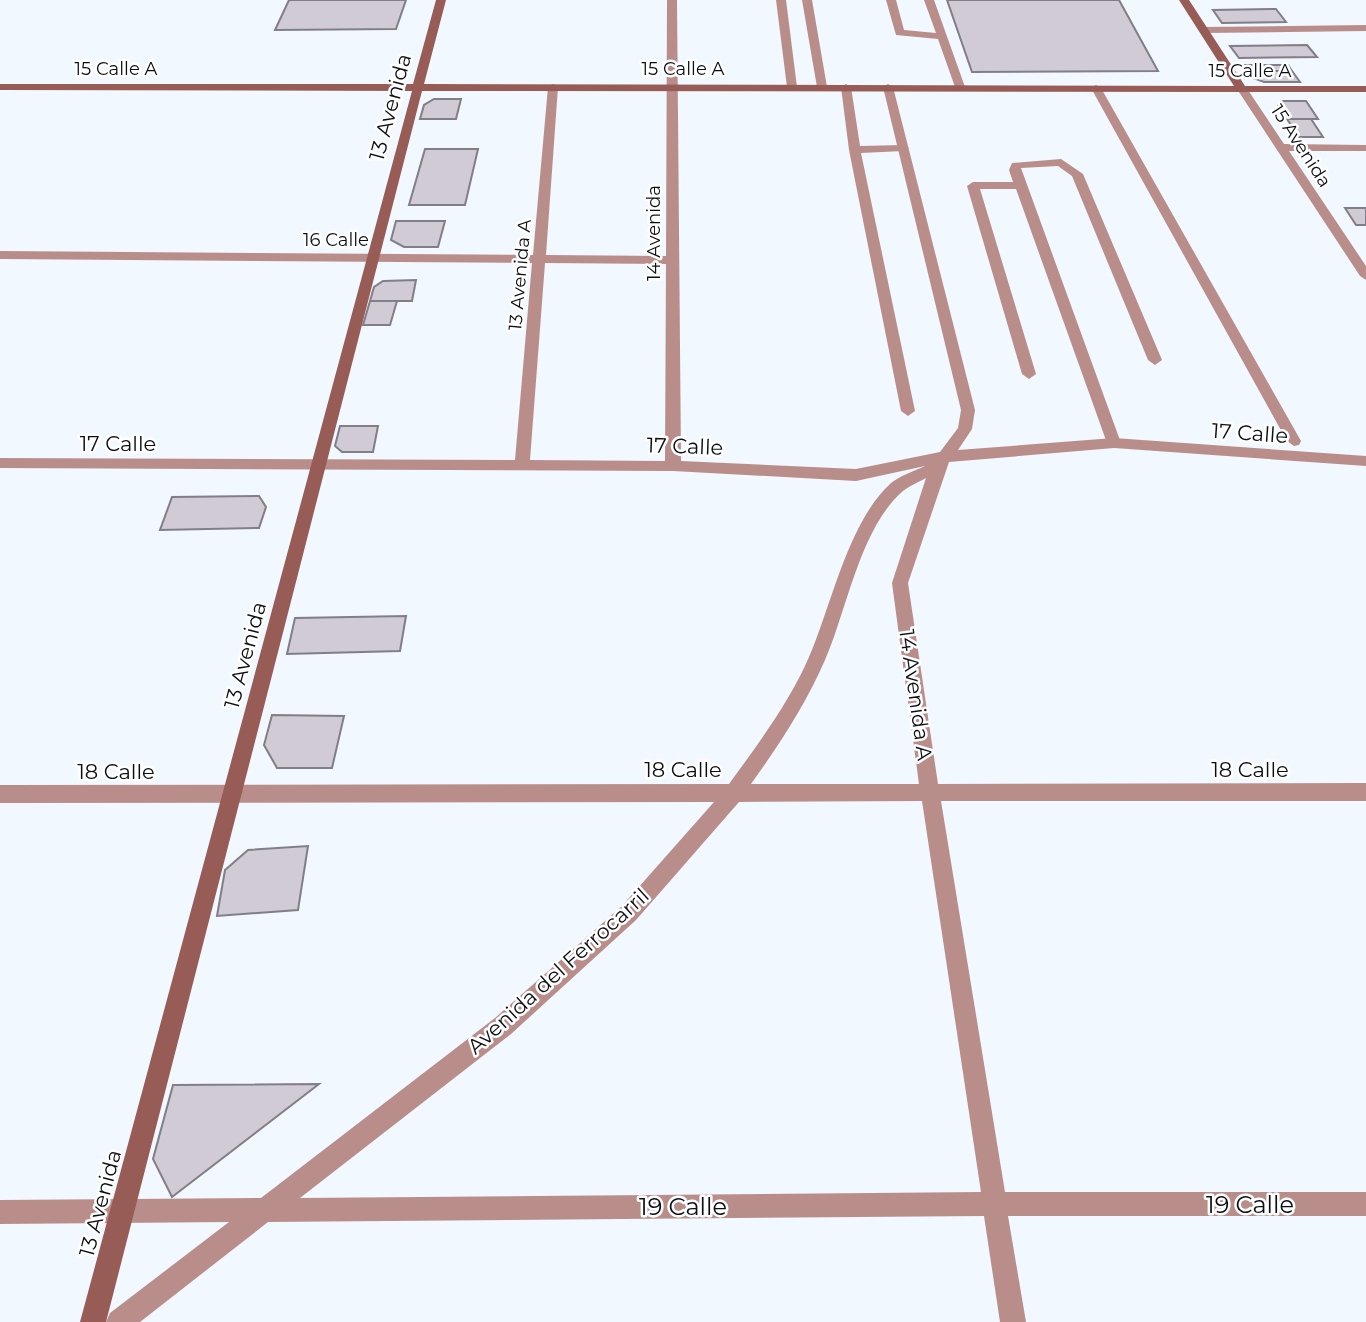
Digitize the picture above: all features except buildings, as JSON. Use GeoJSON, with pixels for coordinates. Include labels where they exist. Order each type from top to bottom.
{"type":"FeatureCollection","features":[{"type":"Feature","properties":{"kind":"street","name":"13 Avenida"},"geometry":{"type":"LineString","coordinates":[[93,1322],[441,0]]}},
{"type":"Feature","properties":{"kind":"street","name":"14 Avenida"},"geometry":{"type":"LineString","coordinates":[[672,0],[673,466]]}},
{"type":"Feature","properties":{"kind":"street"},"geometry":{"type":"LineString","coordinates":[[781,0],[792,87]]}},
{"type":"Feature","properties":{"kind":"street"},"geometry":{"type":"LineString","coordinates":[[807,0],[822,87]]}},
{"type":"Feature","properties":{"kind":"street"},"geometry":{"type":"LineString","coordinates":[[891,0],[900,33],[942,36]]}},
{"type":"Feature","properties":{"kind":"street"},"geometry":{"type":"LineString","coordinates":[[929,0],[960,87]]}},
{"type":"Feature","properties":{"kind":"street","name":"15 Avenida"},"geometry":{"type":"LineString","coordinates":[[1184,0],[1365,272]]}},
{"type":"Feature","properties":{"kind":"street"},"geometry":{"type":"LineString","coordinates":[[1204,30],[1366,28]]}},
{"type":"Feature","properties":{"kind":"street","name":"15 Calle A"},"geometry":{"type":"LineString","coordinates":[[0,87],[846,86],[1366,89]]}},
{"type":"Feature","properties":{"kind":"street"},"geometry":{"type":"LineString","coordinates":[[846,86],[855,150],[908,411]]}},
{"type":"Feature","properties":{"kind":"street","name":"13 Avenida A"},"geometry":{"type":"LineString","coordinates":[[522,465],[553,87]]}},
{"type":"Feature","properties":{"kind":"street","name":"14 Avenida A"},"geometry":{"type":"LineString","coordinates":[[888,87],[968,410],[965,429],[940,461],[900,583],[1013,1322]]}},
{"type":"Feature","properties":{"kind":"street"},"geometry":{"type":"LineString","coordinates":[[1096,88],[1294,441]]}},
{"type":"Feature","properties":{"kind":"street"},"geometry":{"type":"LineString","coordinates":[[1109,88],[1116,106],[1115,119]]}},
{"type":"Feature","properties":{"kind":"street"},"geometry":{"type":"LineString","coordinates":[[855,150],[903,148]]}},
{"type":"Feature","properties":{"kind":"street"},"geometry":{"type":"LineString","coordinates":[[1280,148],[1366,148]]}},
{"type":"Feature","properties":{"kind":"street"},"geometry":{"type":"LineString","coordinates":[[1114,443],[1021,185],[1017,165],[1024,162],[1061,162],[1071,166],[1077,174],[1155,360]]}},
{"type":"Feature","properties":{"kind":"street"},"geometry":{"type":"LineString","coordinates":[[1021,185],[972,186],[1029,374]]}},
{"type":"Feature","properties":{"kind":"street","name":"16 Calle"},"geometry":{"type":"LineString","coordinates":[[0,255],[671,260]]}},
{"type":"Feature","properties":{"kind":"street","name":"17 Calle"},"geometry":{"type":"LineString","coordinates":[[0,463],[673,466],[856,475],[1006,450],[1114,443],[1366,461]]}},
{"type":"Feature","properties":{"kind":"street","name":"Avenida del Ferrocarril"},"geometry":{"type":"LineString","coordinates":[[119,1322],[503,1026],[629,914],[735,792],[780,728],[817,659],[844,582],[874,514],[898,486],[940,461]]}},
{"type":"Feature","properties":{"kind":"street","name":"18 Calle"},"geometry":{"type":"LineString","coordinates":[[0,794],[1366,792]]}},
{"type":"Feature","properties":{"kind":"street","name":"19 Calle"},"geometry":{"type":"LineString","coordinates":[[0,1212],[994,1203],[1366,1204]]}}]}
